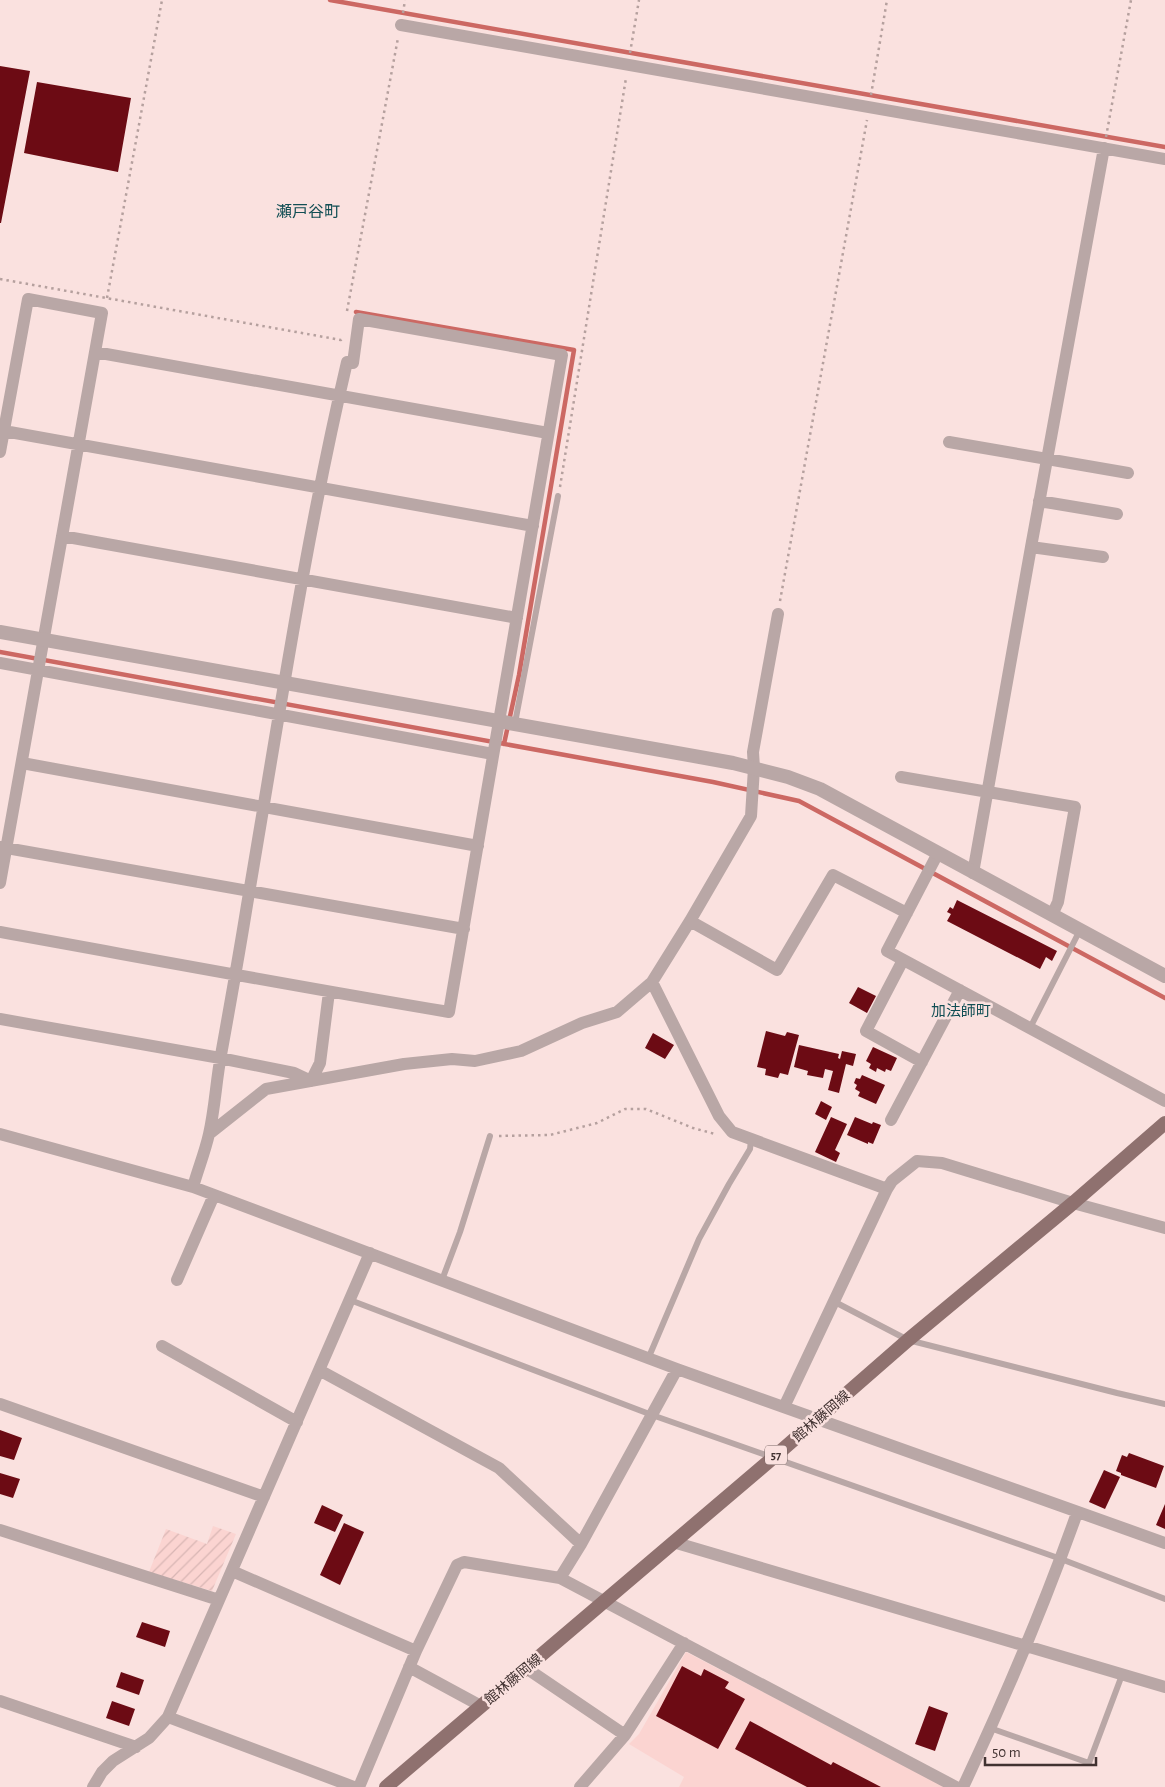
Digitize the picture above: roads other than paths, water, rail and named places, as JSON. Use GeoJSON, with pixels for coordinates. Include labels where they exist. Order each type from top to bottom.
{"type":"FeatureCollection","features":[{"type":"Feature","properties":{"kind":"main road","name":"館林藤岡線"},"geometry":{"type":"LineString","coordinates":[[386,1787],[774,1457],[908,1340],[1073,1203],[1165,1123]]}},
{"type":"Feature","properties":{"kind":"street"},"geometry":{"type":"LineString","coordinates":[[401,25],[1165,159]]}},
{"type":"Feature","properties":{"kind":"street"},"geometry":{"type":"LineString","coordinates":[[974,873],[1030,547],[1104,148]]}},
{"type":"Feature","properties":{"kind":"street"},"geometry":{"type":"LineString","coordinates":[[0,452],[28,299],[102,313],[37,670],[22,763],[3,847],[0,882]]}},
{"type":"Feature","properties":{"kind":"street"},"geometry":{"type":"LineString","coordinates":[[0,932],[236,974],[329,992],[449,1012],[562,355],[359,319],[353,363],[347,362],[339,396],[303,580],[236,974],[220,1058],[209,1134],[193,1187]]}},
{"type":"Feature","properties":{"kind":"street"},"geometry":{"type":"LineString","coordinates":[[95,352],[548,433]]}},
{"type":"Feature","properties":{"kind":"street"},"geometry":{"type":"LineString","coordinates":[[4,431],[533,526]]}},
{"type":"Feature","properties":{"kind":"street"},"geometry":{"type":"LineString","coordinates":[[949,442],[1128,473]]}},
{"type":"Feature","properties":{"kind":"street"},"geometry":{"type":"LineString","coordinates":[[1039,501],[1117,514]]}},
{"type":"Feature","properties":{"kind":"street"},"geometry":{"type":"LineString","coordinates":[[62,536],[517,618]]}},
{"type":"Feature","properties":{"kind":"street"},"geometry":{"type":"LineString","coordinates":[[1030,547],[1103,557]]}},
{"type":"Feature","properties":{"kind":"street"},"geometry":{"type":"LineString","coordinates":[[209,1134],[266,1089],[404,1064],[452,1059],[475,1061],[521,1051],[582,1023],[617,1012],[652,982],[751,816],[753,752],[778,614]]}},
{"type":"Feature","properties":{"kind":"street"},"geometry":{"type":"LineString","coordinates":[[0,632],[515,724],[754,768],[788,777],[820,790],[1165,976]]}},
{"type":"Feature","properties":{"kind":"street"},"geometry":{"type":"LineString","coordinates":[[0,663],[494,754]]}},
{"type":"Feature","properties":{"kind":"street"},"geometry":{"type":"LineString","coordinates":[[22,763],[478,846]]}},
{"type":"Feature","properties":{"kind":"street"},"geometry":{"type":"LineString","coordinates":[[901,777],[1075,807],[1058,902],[1052,915]]}},
{"type":"Feature","properties":{"kind":"street"},"geometry":{"type":"LineString","coordinates":[[3,847],[464,929]]}},
{"type":"Feature","properties":{"kind":"street"},"geometry":{"type":"LineString","coordinates":[[938,853],[887,951],[1165,1101]]}},
{"type":"Feature","properties":{"kind":"street"},"geometry":{"type":"LineString","coordinates":[[690,921],[777,970],[834,875],[907,912]]}},
{"type":"Feature","properties":{"kind":"street"},"geometry":{"type":"LineString","coordinates":[[903,960],[866,1031],[922,1062]]}},
{"type":"Feature","properties":{"kind":"street"},"geometry":{"type":"LineString","coordinates":[[652,982],[718,1116],[732,1132],[887,1189]]}},
{"type":"Feature","properties":{"kind":"street"},"geometry":{"type":"LineString","coordinates":[[891,1120],[960,990]]}},
{"type":"Feature","properties":{"kind":"street"},"geometry":{"type":"LineString","coordinates":[[311,1081],[320,1063],[329,992]]}},
{"type":"Feature","properties":{"kind":"street"},"geometry":{"type":"LineString","coordinates":[[0,1019],[294,1072],[311,1081]]}},
{"type":"Feature","properties":{"kind":"street"},"geometry":{"type":"LineString","coordinates":[[0,1134],[193,1187],[677,1370],[1165,1543]]}},
{"type":"Feature","properties":{"kind":"street"},"geometry":{"type":"LineString","coordinates":[[784,1407],[887,1189],[892,1181],[917,1161],[934,1161],[1073,1203],[1165,1228]]}},
{"type":"Feature","properties":{"kind":"street"},"geometry":{"type":"LineString","coordinates":[[177,1280],[214,1195]]}},
{"type":"Feature","properties":{"kind":"street"},"geometry":{"type":"LineString","coordinates":[[92,1787],[102,1772],[113,1761],[149,1738],[168,1716],[370,1253]]}},
{"type":"Feature","properties":{"kind":"street"},"geometry":{"type":"LineString","coordinates":[[162,1346],[297,1422]]}},
{"type":"Feature","properties":{"kind":"street"},"geometry":{"type":"LineString","coordinates":[[319,1370],[499,1468],[581,1544]]}},
{"type":"Feature","properties":{"kind":"street"},"geometry":{"type":"LineString","coordinates":[[560,1578],[581,1544],[677,1370]]}},
{"type":"Feature","properties":{"kind":"street"},"geometry":{"type":"LineString","coordinates":[[0,1404],[264,1497]]}},
{"type":"Feature","properties":{"kind":"street"},"geometry":{"type":"LineString","coordinates":[[963,1787],[990,1728],[1060,1560],[1077,1513]]}},
{"type":"Feature","properties":{"kind":"street"},"geometry":{"type":"LineString","coordinates":[[0,1530],[219,1600]]}},
{"type":"Feature","properties":{"kind":"street"},"geometry":{"type":"LineString","coordinates":[[673,1542],[1165,1687]]}},
{"type":"Feature","properties":{"kind":"street"},"geometry":{"type":"LineString","coordinates":[[359,1787],[416,1650],[457,1565],[464,1562],[560,1578],[956,1787]]}},
{"type":"Feature","properties":{"kind":"street"},"geometry":{"type":"LineString","coordinates":[[232,1571],[416,1650]]}},
{"type":"Feature","properties":{"kind":"street"},"geometry":{"type":"LineString","coordinates":[[580,1787],[625,1735],[684,1643]]}},
{"type":"Feature","properties":{"kind":"street"},"geometry":{"type":"LineString","coordinates":[[409,1667],[481,1706]]}},
{"type":"Feature","properties":{"kind":"street"},"geometry":{"type":"LineString","coordinates":[[526,1668],[625,1735]]}},
{"type":"Feature","properties":{"kind":"street"},"geometry":{"type":"LineString","coordinates":[[0,1701],[136,1746]]}},
{"type":"Feature","properties":{"kind":"street"},"geometry":{"type":"LineString","coordinates":[[168,1716],[354,1787]]}},
{"type":"Feature","properties":{"kind":"lane"},"geometry":{"type":"LineString","coordinates":[[515,724],[558,496]]}},
{"type":"Feature","properties":{"kind":"lane"},"geometry":{"type":"LineString","coordinates":[[1030,1028],[1080,930]]}},
{"type":"Feature","properties":{"kind":"lane"},"geometry":{"type":"LineString","coordinates":[[442,1280],[460,1232],[490,1136]]}},
{"type":"Feature","properties":{"kind":"lane"},"geometry":{"type":"LineString","coordinates":[[648,1358],[699,1239],[750,1149],[751,1140]]}},
{"type":"Feature","properties":{"kind":"lane"},"geometry":{"type":"LineString","coordinates":[[350,1300],[652,1415],[774,1457],[1165,1599]]}},
{"type":"Feature","properties":{"kind":"lane"},"geometry":{"type":"LineString","coordinates":[[833,1301],[908,1340],[1165,1404]]}},
{"type":"Feature","properties":{"kind":"lane"},"geometry":{"type":"LineString","coordinates":[[990,1728],[1089,1763],[1122,1675]]}},
{"type":"Feature","properties":{"kind":"waterway"},"geometry":{"type":"LineString","coordinates":[[330,0],[1165,147]]}},
{"type":"Feature","properties":{"kind":"waterway"},"geometry":{"type":"LineString","coordinates":[[356,312],[574,350],[519,675],[504,744]]}},
{"type":"Feature","properties":{"kind":"waterway"},"geometry":{"type":"LineString","coordinates":[[0,652],[713,782],[799,801],[1165,998]]}},
{"type":"Feature","properties":{"kind":"district","name":"瀬戸谷町"},"geometry":{"type":"Point","coordinates":[308,211]}},
{"type":"Feature","properties":{"kind":"district","name":"加法師町"},"geometry":{"type":"Point","coordinates":[961,1011]}}]}
